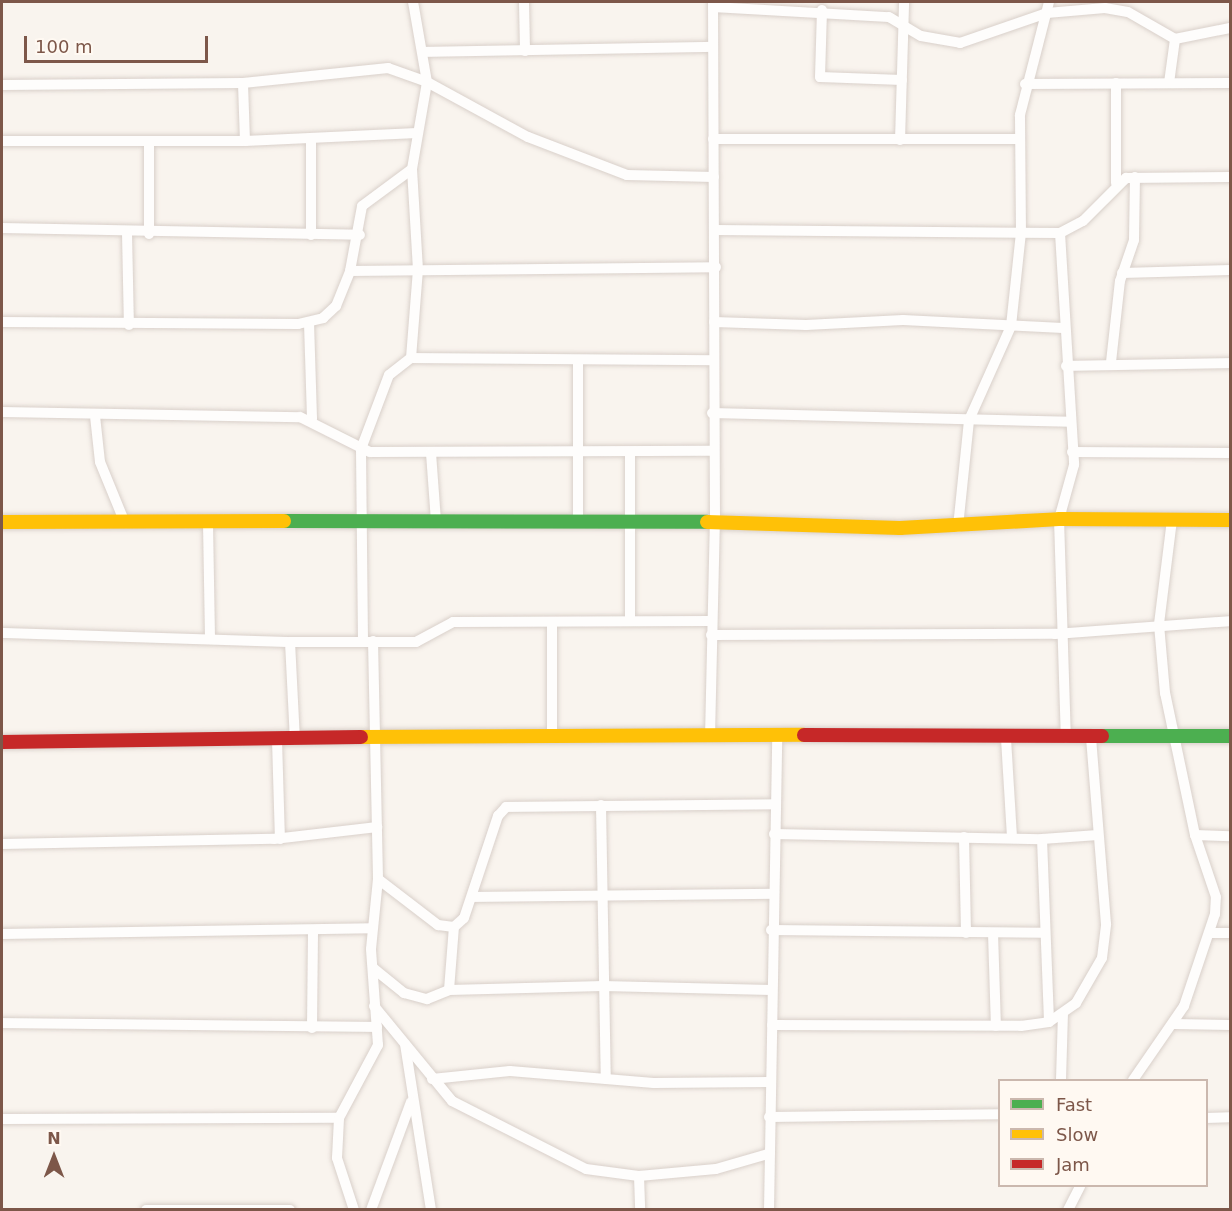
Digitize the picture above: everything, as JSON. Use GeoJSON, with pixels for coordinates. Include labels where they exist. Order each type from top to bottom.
{"type":"FeatureCollection","features":[{"type":"Feature","properties":{"kind":"street"},"geometry":{"type":"LineString","coordinates":[[411,358],[418,270],[412,169],[426,82],[424,52],[413,2]]}},
{"type":"Feature","properties":{"kind":"street"},"geometry":{"type":"LineString","coordinates":[[524,2],[525,51]]}},
{"type":"Feature","properties":{"kind":"street"},"geometry":{"type":"LineString","coordinates":[[900,140],[904,2]]}},
{"type":"Feature","properties":{"kind":"street"},"geometry":{"type":"LineString","coordinates":[[710,736],[715,520],[712,451],[712,360],[716,267],[713,4],[822,10],[890,17],[921,36],[960,43],[1048,7],[1118,10],[1175,39],[1230,28]]}},
{"type":"Feature","properties":{"kind":"street"},"geometry":{"type":"LineString","coordinates":[[958,527],[971,416],[1011,326],[1021,233],[1019,139],[1025,84],[1048,7]]}},
{"type":"Feature","properties":{"kind":"street"},"geometry":{"type":"LineString","coordinates":[[822,10],[820,77],[902,80]]}},
{"type":"Feature","properties":{"kind":"street"},"geometry":{"type":"LineString","coordinates":[[1169,83],[1175,39]]}},
{"type":"Feature","properties":{"kind":"street"},"geometry":{"type":"LineString","coordinates":[[424,52],[713,47]]}},
{"type":"Feature","properties":{"kind":"street"},"geometry":{"type":"LineString","coordinates":[[2,85],[243,83],[318,79],[379,68],[426,82],[528,137],[627,175],[714,177]]}},
{"type":"Feature","properties":{"kind":"street"},"geometry":{"type":"LineString","coordinates":[[243,83],[245,141]]}},
{"type":"Feature","properties":{"kind":"street"},"geometry":{"type":"LineString","coordinates":[[1116,83],[1116,183]]}},
{"type":"Feature","properties":{"kind":"street"},"geometry":{"type":"LineString","coordinates":[[1025,84],[1230,83]]}},
{"type":"Feature","properties":{"kind":"street"},"geometry":{"type":"LineString","coordinates":[[2,141],[245,141],[417,134]]}},
{"type":"Feature","properties":{"kind":"street"},"geometry":{"type":"LineString","coordinates":[[311,138],[311,235]]}},
{"type":"Feature","properties":{"kind":"street"},"geometry":{"type":"LineString","coordinates":[[713,139],[1019,139]]}},
{"type":"Feature","properties":{"kind":"street"},"geometry":{"type":"LineString","coordinates":[[149,142],[150,234]]}},
{"type":"Feature","properties":{"kind":"street"},"geometry":{"type":"LineString","coordinates":[[2,322],[129,325],[309,323],[336,306],[351,271],[360,235],[364,204],[412,169]]}},
{"type":"Feature","properties":{"kind":"street"},"geometry":{"type":"LineString","coordinates":[[715,230],[1060,232],[1083,221],[1116,183],[1135,177],[1230,177]]}},
{"type":"Feature","properties":{"kind":"street"},"geometry":{"type":"LineString","coordinates":[[1111,362],[1122,273],[1134,240],[1135,177]]}},
{"type":"Feature","properties":{"kind":"street"},"geometry":{"type":"LineString","coordinates":[[2,228],[150,234],[360,235]]}},
{"type":"Feature","properties":{"kind":"street"},"geometry":{"type":"LineString","coordinates":[[127,232],[129,325]]}},
{"type":"Feature","properties":{"kind":"street"},"geometry":{"type":"LineString","coordinates":[[1060,232],[1063,328],[1072,452],[1059,519],[1065,738]]}},
{"type":"Feature","properties":{"kind":"street"},"geometry":{"type":"LineString","coordinates":[[351,271],[716,267]]}},
{"type":"Feature","properties":{"kind":"street"},"geometry":{"type":"LineString","coordinates":[[1122,273],[1230,270]]}},
{"type":"Feature","properties":{"kind":"street"},"geometry":{"type":"LineString","coordinates":[[714,322],[815,325],[903,320],[1063,328]]}},
{"type":"Feature","properties":{"kind":"street"},"geometry":{"type":"LineString","coordinates":[[309,323],[312,420]]}},
{"type":"Feature","properties":{"kind":"street"},"geometry":{"type":"LineString","coordinates":[[354,1209],[337,1158],[339,1118],[376,1056],[377,1027],[374,1006],[372,928],[378,879],[376,737],[368,641],[361,449],[389,375],[411,358],[712,360]]}},
{"type":"Feature","properties":{"kind":"street"},"geometry":{"type":"LineString","coordinates":[[578,360],[578,519]]}},
{"type":"Feature","properties":{"kind":"street"},"geometry":{"type":"LineString","coordinates":[[1066,366],[1111,362],[1230,363]]}},
{"type":"Feature","properties":{"kind":"street"},"geometry":{"type":"LineString","coordinates":[[2,412],[312,420],[361,449],[431,453],[712,451]]}},
{"type":"Feature","properties":{"kind":"street"},"geometry":{"type":"LineString","coordinates":[[712,413],[971,416],[1070,422]]}},
{"type":"Feature","properties":{"kind":"street"},"geometry":{"type":"LineString","coordinates":[[95,416],[100,462],[125,523]]}},
{"type":"Feature","properties":{"kind":"street"},"geometry":{"type":"LineString","coordinates":[[630,452],[628,519],[630,620]]}},
{"type":"Feature","properties":{"kind":"street"},"geometry":{"type":"LineString","coordinates":[[1072,452],[1230,453]]}},
{"type":"Feature","properties":{"kind":"street"},"geometry":{"type":"LineString","coordinates":[[431,453],[436,521]]}},
{"type":"Feature","properties":{"kind":"street"},"geometry":{"type":"LineString","coordinates":[[2,522],[208,523],[628,519],[958,527],[1059,519],[1230,520]]}},
{"type":"Feature","properties":{"kind":"street"},"geometry":{"type":"LineString","coordinates":[[1134,1079],[1174,1024],[1211,933],[1216,897],[1195,835],[1174,736],[1159,624],[1172,519]]}},
{"type":"Feature","properties":{"kind":"street"},"geometry":{"type":"LineString","coordinates":[[208,523],[210,639]]}},
{"type":"Feature","properties":{"kind":"street"},"geometry":{"type":"LineString","coordinates":[[2,633],[290,642],[416,642],[453,622],[711,621]]}},
{"type":"Feature","properties":{"kind":"street"},"geometry":{"type":"LineString","coordinates":[[711,635],[1063,633],[1159,624],[1230,621]]}},
{"type":"Feature","properties":{"kind":"street"},"geometry":{"type":"LineString","coordinates":[[552,622],[552,735]]}},
{"type":"Feature","properties":{"kind":"street"},"geometry":{"type":"LineString","coordinates":[[290,642],[295,740]]}},
{"type":"Feature","properties":{"kind":"street"},"geometry":{"type":"LineString","coordinates":[[2,742],[552,735],[1005,739],[1230,736]]}},
{"type":"Feature","properties":{"kind":"street"},"geometry":{"type":"LineString","coordinates":[[769,1209],[768,1154],[772,1025],[771,894],[777,737]]}},
{"type":"Feature","properties":{"kind":"street"},"geometry":{"type":"LineString","coordinates":[[772,1025],[996,1026],[1049,1022],[1076,1003],[1102,958],[1106,924],[1091,738]]}},
{"type":"Feature","properties":{"kind":"street"},"geometry":{"type":"LineString","coordinates":[[1005,739],[1012,837]]}},
{"type":"Feature","properties":{"kind":"street"},"geometry":{"type":"LineString","coordinates":[[277,740],[280,839]]}},
{"type":"Feature","properties":{"kind":"street"},"geometry":{"type":"LineString","coordinates":[[449,990],[454,927],[473,897],[502,809],[601,805],[775,804]]}},
{"type":"Feature","properties":{"kind":"street"},"geometry":{"type":"LineString","coordinates":[[601,805],[600,896],[606,1079]]}},
{"type":"Feature","properties":{"kind":"street"},"geometry":{"type":"LineString","coordinates":[[2,844],[280,839],[377,827]]}},
{"type":"Feature","properties":{"kind":"street"},"geometry":{"type":"LineString","coordinates":[[774,834],[1042,839],[1098,835]]}},
{"type":"Feature","properties":{"kind":"street"},"geometry":{"type":"LineString","coordinates":[[1195,835],[1230,836]]}},
{"type":"Feature","properties":{"kind":"street"},"geometry":{"type":"LineString","coordinates":[[964,837],[966,933]]}},
{"type":"Feature","properties":{"kind":"street"},"geometry":{"type":"LineString","coordinates":[[1042,839],[1043,933],[1049,1022]]}},
{"type":"Feature","properties":{"kind":"street"},"geometry":{"type":"LineString","coordinates":[[378,879],[438,925],[454,927]]}},
{"type":"Feature","properties":{"kind":"street"},"geometry":{"type":"LineString","coordinates":[[473,897],[771,894]]}},
{"type":"Feature","properties":{"kind":"street"},"geometry":{"type":"LineString","coordinates":[[2,934],[372,928]]}},
{"type":"Feature","properties":{"kind":"street"},"geometry":{"type":"LineString","coordinates":[[312,1028],[313,930]]}},
{"type":"Feature","properties":{"kind":"street"},"geometry":{"type":"LineString","coordinates":[[771,930],[1043,933]]}},
{"type":"Feature","properties":{"kind":"street"},"geometry":{"type":"LineString","coordinates":[[993,933],[996,1026]]}},
{"type":"Feature","properties":{"kind":"street"},"geometry":{"type":"LineString","coordinates":[[1211,933],[1230,933]]}},
{"type":"Feature","properties":{"kind":"street"},"geometry":{"type":"LineString","coordinates":[[373,968],[415,998],[449,990],[603,986],[771,990]]}},
{"type":"Feature","properties":{"kind":"street"},"geometry":{"type":"LineString","coordinates":[[374,1006],[452,1101],[558,1158],[586,1169],[639,1176],[716,1169],[768,1154]]}},
{"type":"Feature","properties":{"kind":"street"},"geometry":{"type":"LineString","coordinates":[[1061,1079],[1063,1014]]}},
{"type":"Feature","properties":{"kind":"street"},"geometry":{"type":"LineString","coordinates":[[2,1023],[377,1027]]}},
{"type":"Feature","properties":{"kind":"street"},"geometry":{"type":"LineString","coordinates":[[1174,1024],[1230,1025]]}},
{"type":"Feature","properties":{"kind":"street"},"geometry":{"type":"LineString","coordinates":[[405,1044],[431,1209]]}},
{"type":"Feature","properties":{"kind":"street"},"geometry":{"type":"LineString","coordinates":[[432,1079],[510,1071],[606,1079],[770,1082]]}},
{"type":"Feature","properties":{"kind":"street"},"geometry":{"type":"LineString","coordinates":[[371,1209],[412,1099]]}},
{"type":"Feature","properties":{"kind":"street"},"geometry":{"type":"LineString","coordinates":[[769,1117],[998,1114]]}},
{"type":"Feature","properties":{"kind":"street"},"geometry":{"type":"LineString","coordinates":[[1208,1118],[1230,1117]]}},
{"type":"Feature","properties":{"kind":"street"},"geometry":{"type":"LineString","coordinates":[[2,1119],[339,1118]]}},
{"type":"Feature","properties":{"kind":"street"},"geometry":{"type":"LineString","coordinates":[[639,1176],[640,1209]]}},
{"type":"Feature","properties":{"kind":"street"},"geometry":{"type":"LineString","coordinates":[[1068,1209],[1079,1187]]}},
{"type":"Feature","properties":{"kind":"street"},"geometry":{"type":"LineString","coordinates":[[146,1209],[290,1209]]}},
{"type":"Feature","properties":{"kind":"traffic: fast"},"geometry":{"type":"LineString","coordinates":[[284,521],[707,522]]}},
{"type":"Feature","properties":{"kind":"traffic: fast"},"geometry":{"type":"LineString","coordinates":[[1102,736],[1230,736]]}},
{"type":"Feature","properties":{"kind":"traffic: slow"},"geometry":{"type":"LineString","coordinates":[[707,522],[900,528],[1059,519],[1230,520]]}},
{"type":"Feature","properties":{"kind":"traffic: slow"},"geometry":{"type":"LineString","coordinates":[[2,522],[284,521]]}},
{"type":"Feature","properties":{"kind":"traffic: slow"},"geometry":{"type":"LineString","coordinates":[[361,737],[804,735]]}},
{"type":"Feature","properties":{"kind":"traffic: jam"},"geometry":{"type":"LineString","coordinates":[[804,735],[1102,736]]}},
{"type":"Feature","properties":{"kind":"traffic: jam"},"geometry":{"type":"LineString","coordinates":[[2,742],[361,737]]}}]}
